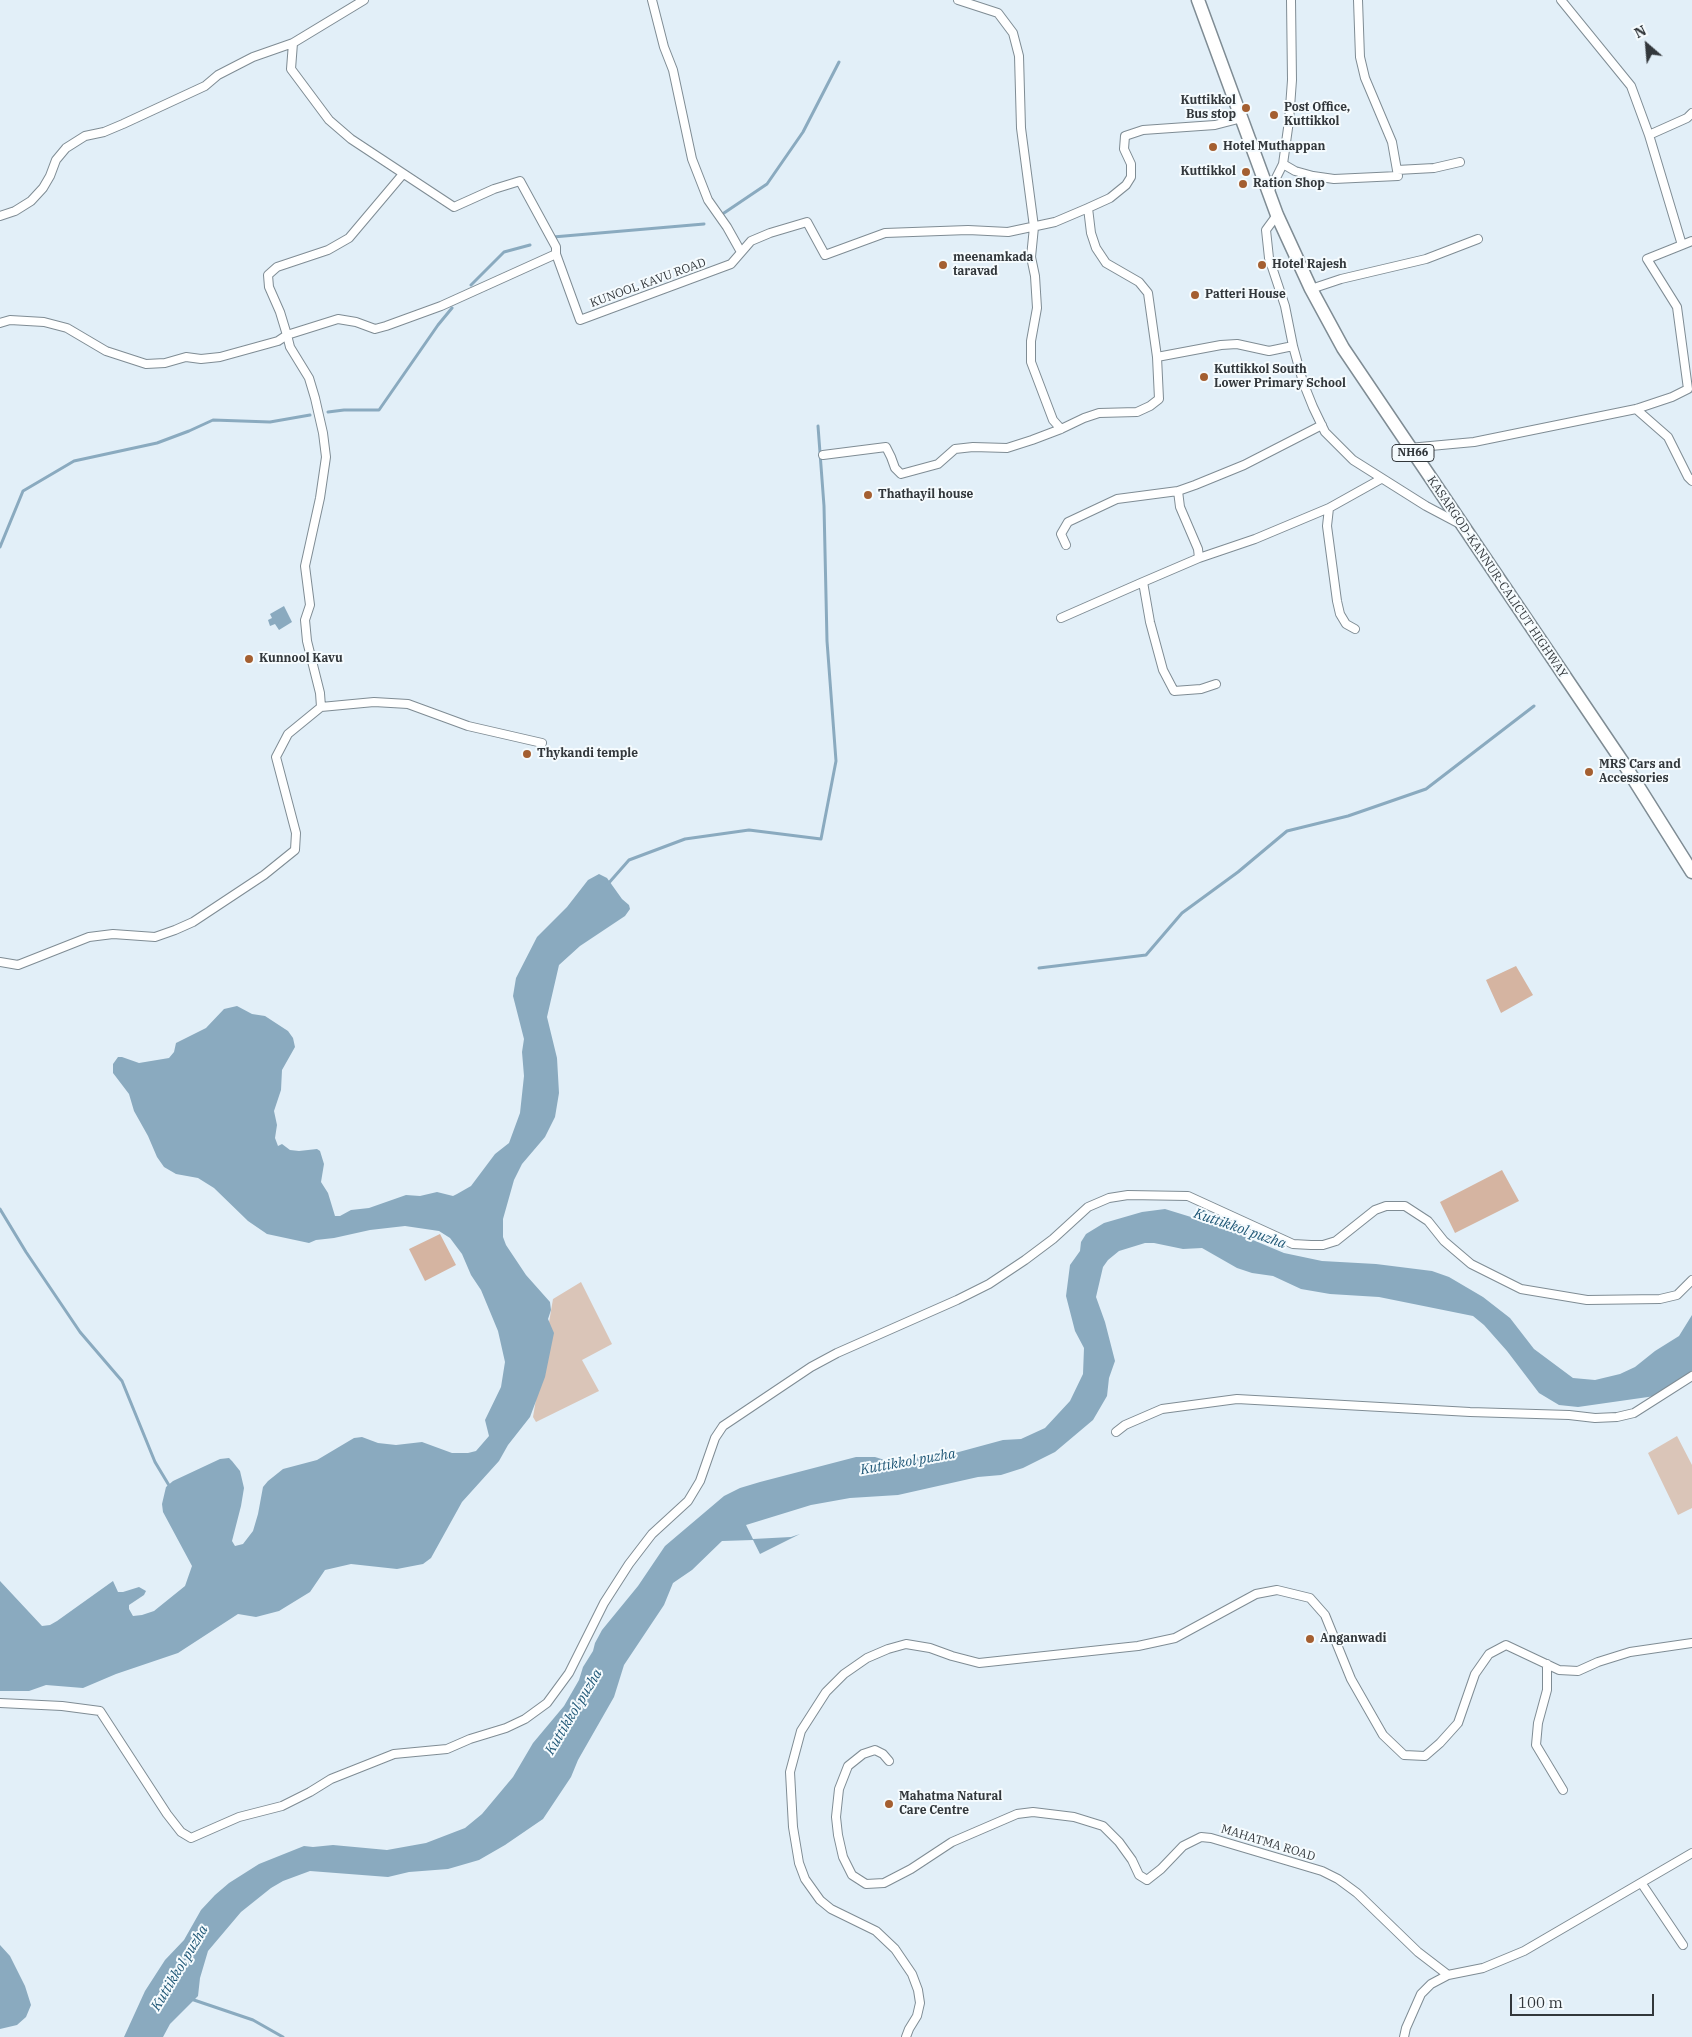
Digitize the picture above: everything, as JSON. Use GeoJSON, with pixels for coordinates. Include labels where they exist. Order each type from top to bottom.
{"type":"FeatureCollection","features":[{"type":"Feature","properties":{"kind":"highway","name":"KASARGOD-KANNUR-CALICUT HIGHWAY"},"geometry":{"type":"LineString","coordinates":[[1198,0],[1277,215],[1311,289],[1343,348],[1626,767],[1692,872]]}},
{"type":"Feature","properties":{"kind":"street"},"geometry":{"type":"LineString","coordinates":[[0,216],[15,211],[31,201],[43,188],[56,160],[66,148],[85,136],[104,132],[123,124],[205,86],[218,75],[254,57],[294,43],[364,0]]}},
{"type":"Feature","properties":{"kind":"street"},"geometry":{"type":"LineString","coordinates":[[652,0],[672,70],[692,159],[708,200],[727,227],[741,252]]}},
{"type":"Feature","properties":{"kind":"street"},"geometry":{"type":"LineString","coordinates":[[958,0],[998,13],[1013,33],[1019,56],[1021,128],[1034,227],[1031,257],[1035,276],[1037,308],[1031,362],[1053,420],[1061,429]]}},
{"type":"Feature","properties":{"kind":"street"},"geometry":{"type":"LineString","coordinates":[[1269,192],[1283,164],[1292,80],[1291,0]]}},
{"type":"Feature","properties":{"kind":"street"},"geometry":{"type":"LineString","coordinates":[[1283,164],[1313,176],[1334,178],[1386,178],[1398,176],[1392,142],[1364,78],[1360,57],[1358,0]]}},
{"type":"Feature","properties":{"kind":"street"},"geometry":{"type":"LineString","coordinates":[[1573,0],[1563,2],[1631,86],[1649,135],[1682,244]]}},
{"type":"Feature","properties":{"kind":"street","name":"KUNOOL KAVU ROAD"},"geometry":{"type":"LineString","coordinates":[[294,43],[291,70],[329,120],[351,139],[454,207],[494,189],[520,182],[556,247],[556,254],[580,320],[731,264],[751,241],[807,222],[825,255],[885,233],[968,230],[1008,232],[1055,222],[1110,198],[1126,185],[1131,177],[1131,164],[1124,149],[1124,136],[1144,130],[1215,124],[1242,118]]}},
{"type":"Feature","properties":{"kind":"street"},"geometry":{"type":"LineString","coordinates":[[1649,135],[1687,118],[1692,113]]}},
{"type":"Feature","properties":{"kind":"street"},"geometry":{"type":"LineString","coordinates":[[1397,170],[1434,168],[1460,162]]}},
{"type":"Feature","properties":{"kind":"street"},"geometry":{"type":"LineString","coordinates":[[321,706],[320,694],[307,641],[305,620],[310,605],[305,566],[320,498],[326,457],[316,398],[309,378],[290,347],[280,312],[269,287],[268,275],[277,267],[328,250],[349,238],[403,174]]}},
{"type":"Feature","properties":{"kind":"street"},"geometry":{"type":"LineString","coordinates":[[823,455],[886,447],[895,468],[900,474],[938,464],[955,449],[972,447],[1007,448],[1099,413],[1137,412],[1159,399],[1157,357],[1148,293],[1139,282],[1106,263],[1096,248],[1091,233],[1088,208]]}},
{"type":"Feature","properties":{"kind":"street"},"geometry":{"type":"LineString","coordinates":[[1277,215],[1266,230],[1269,258],[1284,306],[1303,382],[1325,432],[1353,460],[1426,506],[1462,525]]}},
{"type":"Feature","properties":{"kind":"street"},"geometry":{"type":"LineString","coordinates":[[1311,289],[1341,279],[1426,259],[1478,239]]}},
{"type":"Feature","properties":{"kind":"street"},"geometry":{"type":"LineString","coordinates":[[1409,448],[1474,442],[1636,409],[1672,397],[1688,389],[1677,307],[1647,258],[1692,241]]}},
{"type":"Feature","properties":{"kind":"street"},"geometry":{"type":"LineString","coordinates":[[0,323],[10,320],[44,322],[67,328],[106,351],[146,364],[164,363],[186,357],[201,359],[220,357],[278,341],[287,335],[338,319],[356,322],[375,329],[386,326],[441,306],[556,254]]}},
{"type":"Feature","properties":{"kind":"street"},"geometry":{"type":"LineString","coordinates":[[1157,357],[1221,345],[1237,344],[1269,351],[1293,346]]}},
{"type":"Feature","properties":{"kind":"street"},"geometry":{"type":"LineString","coordinates":[[1636,409],[1668,438],[1688,477],[1692,481]]}},
{"type":"Feature","properties":{"kind":"street"},"geometry":{"type":"LineString","coordinates":[[1066,545],[1060,534],[1068,522],[1117,499],[1178,491],[1244,464],[1322,425]]}},
{"type":"Feature","properties":{"kind":"street"},"geometry":{"type":"LineString","coordinates":[[1061,618],[1199,558],[1255,539],[1329,508],[1381,479]]}},
{"type":"Feature","properties":{"kind":"street"},"geometry":{"type":"LineString","coordinates":[[1178,491],[1180,507],[1198,549],[1199,558]]}},
{"type":"Feature","properties":{"kind":"street"},"geometry":{"type":"LineString","coordinates":[[1329,508],[1328,532],[1337,601],[1340,614],[1346,624],[1355,629]]}},
{"type":"Feature","properties":{"kind":"street"},"geometry":{"type":"LineString","coordinates":[[1143,582],[1150,622],[1163,670],[1174,691],[1201,689],[1216,684]]}},
{"type":"Feature","properties":{"kind":"street"},"geometry":{"type":"LineString","coordinates":[[0,962],[18,965],[89,937],[113,934],[155,937],[193,922],[264,876],[295,850],[296,833],[276,756],[288,734],[321,706],[374,702],[408,704],[468,726],[542,743]]}},
{"type":"Feature","properties":{"kind":"street"},"geometry":{"type":"LineString","coordinates":[[0,1703],[62,1706],[100,1712],[167,1814],[181,1832],[191,1838],[239,1817],[282,1806],[331,1779],[394,1754],[447,1749],[470,1739],[506,1728],[525,1719],[547,1703],[569,1673],[604,1603],[629,1564],[652,1534],[688,1501],[700,1481],[715,1438],[722,1426],[817,1364],[989,1284],[1026,1260],[1053,1239],[1088,1207],[1108,1198],[1128,1195],[1188,1196],[1293,1244],[1311,1245],[1324,1245],[1336,1241],[1380,1208],[1386,1206],[1405,1206],[1428,1221],[1444,1241],[1471,1264],[1521,1289],[1587,1300],[1660,1299],[1677,1295],[1692,1280]]}},
{"type":"Feature","properties":{"kind":"street"},"geometry":{"type":"LineString","coordinates":[[1116,1432],[1125,1425],[1162,1409],[1237,1399],[1470,1412],[1569,1415],[1595,1418],[1617,1417],[1634,1413],[1692,1376]]}},
{"type":"Feature","properties":{"kind":"street"},"geometry":{"type":"LineString","coordinates":[[906,2037],[920,2004],[918,1990],[912,1974],[899,1954],[881,1935],[831,1909],[820,1900],[805,1878],[799,1863],[792,1827],[790,1772],[801,1731],[826,1692],[844,1674],[867,1658],[906,1644],[930,1648],[952,1656],[979,1662],[1138,1646],[1175,1638],[1256,1594],[1277,1590],[1310,1598],[1315,1603],[1325,1615],[1351,1679],[1383,1735],[1404,1755],[1425,1756],[1458,1723],[1475,1674],[1489,1654],[1506,1645],[1559,1670],[1578,1670],[1630,1652],[1692,1643]]}},
{"type":"Feature","properties":{"kind":"street"},"geometry":{"type":"LineString","coordinates":[[1547,1664],[1546,1690],[1538,1724],[1536,1745],[1563,1790]]}},
{"type":"Feature","properties":{"kind":"street","name":"MAHATMA ROAD"},"geometry":{"type":"LineString","coordinates":[[889,1761],[883,1754],[875,1750],[863,1754],[848,1766],[839,1789],[836,1817],[843,1857],[852,1875],[866,1884],[884,1883],[911,1869],[952,1842],[1017,1814],[1033,1812],[1074,1816],[1104,1826],[1132,1860],[1139,1875],[1147,1880],[1161,1869],[1183,1846],[1201,1837],[1211,1838],[1322,1871],[1338,1879],[1357,1893],[1418,1952],[1448,1975]]}},
{"type":"Feature","properties":{"kind":"street"},"geometry":{"type":"LineString","coordinates":[[1404,2037],[1421,1994],[1431,1984],[1448,1975],[1483,1968],[1524,1952],[1692,1853]]}},
{"type":"Feature","properties":{"kind":"street"},"geometry":{"type":"LineString","coordinates":[[1642,1884],[1683,1945]]}},
{"type":"Feature","properties":{"kind":"shaded area"},"geometry":{"type":"Polygon","coordinates":[[[1516,966],[1533,995],[1501,1013],[1486,980],[1516,966]]]}},
{"type":"Feature","properties":{"kind":"shaded area"},"geometry":{"type":"Polygon","coordinates":[[[1502,1170],[1519,1201],[1455,1233],[1440,1202],[1502,1170]]]}},
{"type":"Feature","properties":{"kind":"shaded area"},"geometry":{"type":"Polygon","coordinates":[[[440,1234],[456,1265],[425,1281],[409,1249],[440,1234]]]}},
{"type":"Feature","properties":{"kind":"shaded area"},"geometry":{"type":"Polygon","coordinates":[[[581,1282],[612,1344],[582,1360],[599,1391],[536,1422],[533,1417],[553,1299],[581,1282]]]}},
{"type":"Feature","properties":{"kind":"shaded area"},"geometry":{"type":"Polygon","coordinates":[[[1677,1436],[1692,1465],[1692,1508],[1678,1515],[1648,1453],[1677,1436]]]}},
{"type":"Feature","properties":{"kind":"water"},"geometry":{"type":"Polygon","coordinates":[[[284,606],[292,622],[279,630],[275,624],[270,626],[268,620],[272,618],[270,614],[284,606]]]}},
{"type":"Feature","properties":{"kind":"water"},"geometry":{"type":"Polygon","coordinates":[[[599,874],[607,878],[622,899],[629,905],[630,909],[625,916],[580,946],[559,965],[547,1017],[557,1058],[559,1093],[555,1117],[545,1137],[522,1164],[514,1180],[503,1219],[503,1237],[506,1245],[526,1275],[550,1302],[551,1310],[548,1319],[554,1333],[545,1377],[530,1417],[508,1445],[499,1461],[462,1502],[431,1558],[423,1564],[397,1569],[351,1564],[325,1570],[310,1592],[279,1611],[256,1617],[238,1614],[178,1653],[116,1674],[83,1688],[46,1685],[29,1691],[0,1691],[0,1581],[42,1626],[50,1625],[57,1621],[113,1581],[118,1592],[139,1587],[146,1591],[144,1595],[129,1605],[133,1616],[154,1611],[185,1586],[192,1566],[163,1512],[162,1504],[166,1487],[173,1481],[220,1459],[229,1458],[240,1471],[244,1488],[232,1541],[235,1546],[243,1544],[253,1531],[263,1487],[283,1469],[317,1460],[354,1438],[362,1437],[378,1443],[396,1445],[422,1442],[452,1453],[476,1451],[489,1436],[485,1420],[501,1387],[505,1362],[498,1331],[481,1290],[471,1275],[462,1254],[450,1238],[439,1231],[405,1226],[370,1230],[309,1243],[267,1234],[248,1221],[214,1188],[198,1178],[176,1174],[164,1167],[134,1111],[129,1094],[113,1073],[113,1064],[118,1057],[139,1063],[169,1058],[174,1052],[176,1043],[206,1028],[224,1009],[237,1006],[252,1014],[265,1016],[288,1031],[293,1038],[295,1047],[282,1070],[281,1090],[274,1111],[277,1125],[275,1138],[278,1146],[282,1144],[290,1150],[317,1149],[320,1151],[324,1164],[321,1182],[328,1193],[335,1216],[340,1216],[351,1210],[369,1208],[406,1195],[420,1196],[437,1192],[453,1196],[471,1186],[495,1154],[509,1143],[520,1113],[524,1076],[522,1052],[524,1039],[513,996],[516,978],[537,937],[567,907],[588,880],[599,874]]]}},
{"type":"Feature","properties":{"kind":"water","name":"Kuttikkol puzha"},"geometry":{"type":"Polygon","coordinates":[[[1165,1209],[1217,1225],[1284,1253],[1322,1261],[1376,1264],[1432,1271],[1449,1277],[1483,1297],[1510,1318],[1534,1349],[1573,1378],[1595,1380],[1620,1374],[1635,1367],[1655,1351],[1679,1336],[1692,1315],[1692,1371],[1667,1390],[1655,1396],[1578,1407],[1559,1405],[1539,1393],[1507,1351],[1484,1325],[1473,1316],[1379,1297],[1330,1294],[1301,1289],[1273,1276],[1252,1273],[1237,1268],[1202,1248],[1183,1249],[1145,1243],[1119,1251],[1103,1267],[1096,1297],[1105,1322],[1115,1361],[1109,1378],[1107,1396],[1093,1420],[1055,1452],[1023,1468],[1001,1475],[978,1477],[898,1495],[850,1498],[811,1505],[746,1525],[753,1539],[791,1537],[800,1534],[760,1554],[753,1540],[722,1541],[692,1570],[673,1583],[664,1605],[624,1665],[614,1697],[578,1760],[571,1777],[543,1819],[479,1860],[448,1869],[409,1872],[388,1877],[310,1871],[283,1881],[241,1912],[208,1951],[200,1978],[198,1996],[170,2024],[163,2037],[124,2037],[145,1991],[165,1960],[184,1940],[201,1910],[229,1883],[259,1864],[304,1846],[333,1845],[387,1850],[426,1843],[465,1828],[482,1814],[513,1777],[533,1743],[564,1706],[579,1680],[583,1667],[593,1651],[602,1630],[638,1586],[665,1546],[724,1496],[740,1488],[760,1482],[856,1457],[875,1457],[888,1461],[901,1461],[923,1456],[944,1456],[1003,1440],[1021,1439],[1045,1428],[1070,1401],[1083,1374],[1084,1348],[1075,1331],[1066,1296],[1070,1265],[1080,1251],[1081,1242],[1086,1234],[1104,1223],[1142,1212],[1165,1209]]]}},
{"type":"Feature","properties":{"kind":"water"},"geometry":{"type":"Polygon","coordinates":[[[0,1945],[10,1956],[25,1986],[31,2005],[26,2017],[17,2025],[0,2029],[0,1945]]]}},
{"type":"Feature","properties":{"kind":"waterway"},"geometry":{"type":"LineString","coordinates":[[724,213],[767,184],[803,132],[839,62]]}},
{"type":"Feature","properties":{"kind":"waterway"},"geometry":{"type":"LineString","coordinates":[[553,237],[704,224]]}},
{"type":"Feature","properties":{"kind":"waterway"},"geometry":{"type":"LineString","coordinates":[[471,285],[504,252],[530,245]]}},
{"type":"Feature","properties":{"kind":"waterway"},"geometry":{"type":"LineString","coordinates":[[328,412],[379,410],[452,308]]}},
{"type":"Feature","properties":{"kind":"waterway"},"geometry":{"type":"LineString","coordinates":[[0,547],[23,491],[74,461],[157,443],[213,420],[270,422],[310,415]]}},
{"type":"Feature","properties":{"kind":"waterway"},"geometry":{"type":"LineString","coordinates":[[607,885],[629,860],[685,839],[749,830],[821,839],[836,761],[827,641],[824,506],[818,426]]}},
{"type":"Feature","properties":{"kind":"waterway"},"geometry":{"type":"LineString","coordinates":[[1039,968],[1146,955],[1182,913],[1238,872],[1287,831],[1348,816],[1426,789],[1534,706]]}},
{"type":"Feature","properties":{"kind":"waterway"},"geometry":{"type":"LineString","coordinates":[[0,1209],[26,1252],[80,1332],[122,1381],[155,1462],[170,1487]]}},
{"type":"Feature","properties":{"kind":"waterway"},"geometry":{"type":"LineString","coordinates":[[191,1999],[253,2020],[283,2037]]}},
{"type":"Feature","properties":{"kind":"place","name":"Kuttikkol Bus stop"},"geometry":{"type":"Point","coordinates":[1246,108]}},
{"type":"Feature","properties":{"kind":"place","name":"Post Office, Kuttikkol"},"geometry":{"type":"Point","coordinates":[1274,115]}},
{"type":"Feature","properties":{"kind":"place","name":"Hotel Muthappan"},"geometry":{"type":"Point","coordinates":[1213,147]}},
{"type":"Feature","properties":{"kind":"place","name":"Kuttikkol"},"geometry":{"type":"Point","coordinates":[1246,172]}},
{"type":"Feature","properties":{"kind":"place","name":"Ration Shop"},"geometry":{"type":"Point","coordinates":[1243,184]}},
{"type":"Feature","properties":{"kind":"place","name":"meenamkada taravad"},"geometry":{"type":"Point","coordinates":[943,265]}},
{"type":"Feature","properties":{"kind":"place","name":"Hotel Rajesh"},"geometry":{"type":"Point","coordinates":[1262,265]}},
{"type":"Feature","properties":{"kind":"place","name":"Patteri House"},"geometry":{"type":"Point","coordinates":[1195,295]}},
{"type":"Feature","properties":{"kind":"place","name":"Kuttikkol South Lower Primary School"},"geometry":{"type":"Point","coordinates":[1204,377]}},
{"type":"Feature","properties":{"kind":"place","name":"Thathayil house"},"geometry":{"type":"Point","coordinates":[868,495]}},
{"type":"Feature","properties":{"kind":"place","name":"Kunnool Kavu"},"geometry":{"type":"Point","coordinates":[249,659]}},
{"type":"Feature","properties":{"kind":"place","name":"Thykandi temple"},"geometry":{"type":"Point","coordinates":[527,754]}},
{"type":"Feature","properties":{"kind":"place","name":"MRS Cars and Accessories"},"geometry":{"type":"Point","coordinates":[1589,772]}},
{"type":"Feature","properties":{"kind":"place","name":"Anganwadi"},"geometry":{"type":"Point","coordinates":[1310,1639]}},
{"type":"Feature","properties":{"kind":"place","name":"Mahatma Natural Care Centre"},"geometry":{"type":"Point","coordinates":[889,1804]}}]}
